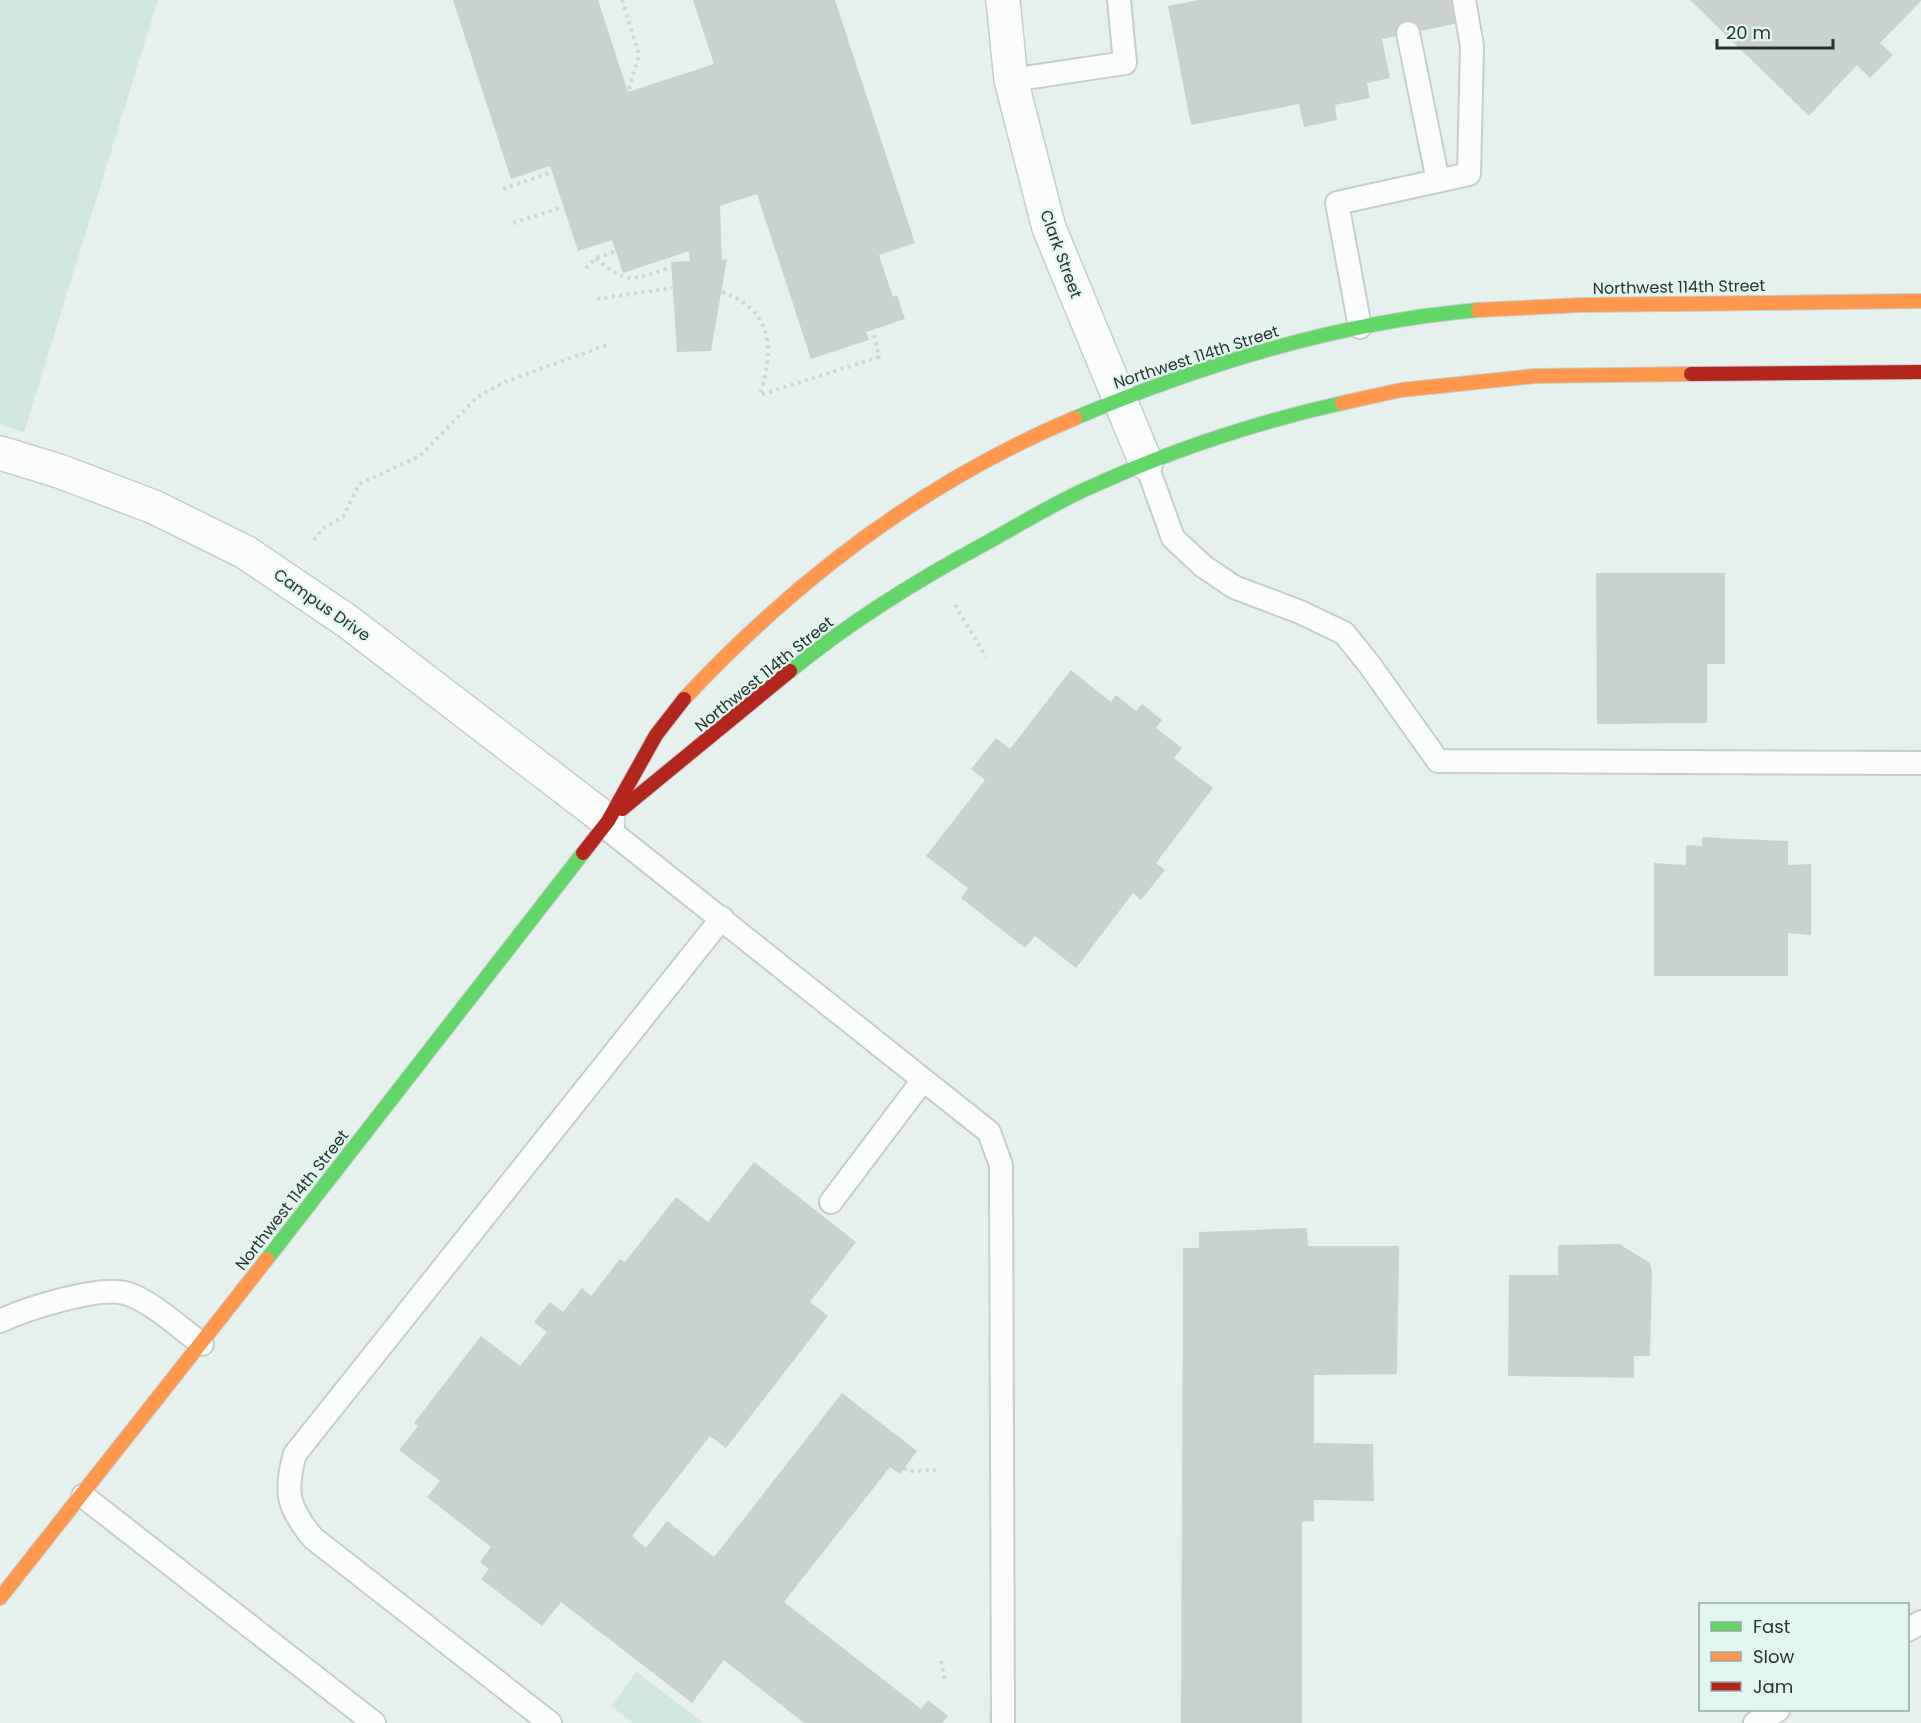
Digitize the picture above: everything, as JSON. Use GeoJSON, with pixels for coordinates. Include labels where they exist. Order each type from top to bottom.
{"type":"FeatureCollection","features":[{"type":"Feature","properties":{"kind":"street","name":"Clark Street"},"geometry":{"type":"LineString","coordinates":[[1003,0],[1011,80],[1049,228],[1146,463]]}},
{"type":"Feature","properties":{"kind":"street","name":"Northwest 114th Street"},"geometry":{"type":"LineString","coordinates":[[0,1598],[202,1344],[606,823],[665,721],[759,621],[799,587],[888,520],[993,457],[1118,399],[1267,349],[1360,327],[1440,314],[1540,306],[1921,301]]}},
{"type":"Feature","properties":{"kind":"street","name":"Northwest 114th Street"},"geometry":{"type":"LineString","coordinates":[[606,823],[813,652],[927,576],[1081,491],[1146,463],[1281,417],[1401,390],[1535,376],[1921,372]]}},
{"type":"Feature","properties":{"kind":"street","name":"Campus Drive"},"geometry":{"type":"LineString","coordinates":[[0,453],[59,471],[154,507],[245,552],[347,621],[606,823]]}},
{"type":"Feature","properties":{"kind":"lane"},"geometry":{"type":"LineString","coordinates":[[1011,80],[1125,63],[1119,0]]}},
{"type":"Feature","properties":{"kind":"lane"},"geometry":{"type":"LineString","coordinates":[[1360,327],[1337,203],[1469,174],[1472,46],[1464,0]]}},
{"type":"Feature","properties":{"kind":"lane"},"geometry":{"type":"LineString","coordinates":[[1408,33],[1438,181]]}},
{"type":"Feature","properties":{"kind":"lane"},"geometry":{"type":"LineString","coordinates":[[1146,463],[1173,538],[1203,566],[1234,586],[1300,612],[1344,633],[1438,761],[1921,763]]}},
{"type":"Feature","properties":{"kind":"lane"},"geometry":{"type":"LineString","coordinates":[[606,823],[989,1132],[1001,1165],[1003,1723]]}},
{"type":"Feature","properties":{"kind":"lane"},"geometry":{"type":"LineString","coordinates":[[550,1723],[314,1538],[299,1520],[290,1501],[288,1478],[295,1454],[722,918]]}},
{"type":"Feature","properties":{"kind":"lane"},"geometry":{"type":"LineString","coordinates":[[831,1202],[924,1080]]}},
{"type":"Feature","properties":{"kind":"lane"},"geometry":{"type":"LineString","coordinates":[[0,1322],[41,1306],[103,1292],[125,1293],[146,1303],[202,1344]]}},
{"type":"Feature","properties":{"kind":"lane"},"geometry":{"type":"LineString","coordinates":[[83,1496],[374,1723]]}},
{"type":"Feature","properties":{"kind":"lane"},"geometry":{"type":"LineString","coordinates":[[1755,1723],[1776,1711]]}},
{"type":"Feature","properties":{"kind":"path"},"geometry":{"type":"LineString","coordinates":[[622,0],[639,55],[628,92]]}},
{"type":"Feature","properties":{"kind":"path"},"geometry":{"type":"LineString","coordinates":[[502,189],[552,172]]}},
{"type":"Feature","properties":{"kind":"path"},"geometry":{"type":"LineString","coordinates":[[513,223],[563,207]]}},
{"type":"Feature","properties":{"kind":"path"},"geometry":{"type":"LineString","coordinates":[[586,268],[596,258],[616,251]]}},
{"type":"Feature","properties":{"kind":"path"},"geometry":{"type":"LineString","coordinates":[[596,258],[616,276],[637,278],[671,267]]}},
{"type":"Feature","properties":{"kind":"path"},"geometry":{"type":"LineString","coordinates":[[597,299],[672,288]]}},
{"type":"Feature","properties":{"kind":"path"},"geometry":{"type":"LineString","coordinates":[[722,292],[748,307],[768,336],[770,351],[768,368],[760,395],[879,357],[873,330]]}},
{"type":"Feature","properties":{"kind":"path"},"geometry":{"type":"LineString","coordinates":[[314,540],[323,528],[343,518],[359,484],[420,456],[477,397],[505,382],[609,344]]}},
{"type":"Feature","properties":{"kind":"path"},"geometry":{"type":"LineString","coordinates":[[955,605],[986,657]]}},
{"type":"Feature","properties":{"kind":"path"},"geometry":{"type":"LineString","coordinates":[[904,1468],[909,1471],[940,1470]]}},
{"type":"Feature","properties":{"kind":"path"},"geometry":{"type":"LineString","coordinates":[[941,1661],[945,1681]]}},
{"type":"Feature","properties":{"kind":"green space"},"geometry":{"type":"Polygon","coordinates":[[[0,0],[158,0],[24,432],[0,425],[0,0]]]}},
{"type":"Feature","properties":{"kind":"green space"},"geometry":{"type":"Polygon","coordinates":[[[637,1671],[703,1723],[633,1723],[611,1706],[637,1671]]]}},
{"type":"Feature","properties":{"kind":"building"},"geometry":{"type":"Polygon","coordinates":[[[453,0],[598,0],[628,92],[714,64],[693,0],[835,0],[915,243],[879,255],[893,297],[897,295],[905,319],[866,332],[869,340],[811,359],[757,194],[720,206],[722,260],[727,259],[711,351],[677,352],[671,262],[690,261],[689,251],[623,273],[612,240],[578,251],[550,166],[511,179],[453,0]]]}},
{"type":"Feature","properties":{"kind":"building"},"geometry":{"type":"Polygon","coordinates":[[[1199,0],[1454,0],[1459,23],[1382,39],[1390,78],[1367,83],[1370,98],[1335,105],[1337,120],[1304,127],[1299,104],[1191,125],[1168,6],[1199,0]]]}},
{"type":"Feature","properties":{"kind":"building"},"geometry":{"type":"Polygon","coordinates":[[[1690,0],[1921,1],[1880,43],[1893,55],[1870,78],[1857,65],[1809,116],[1690,0]]]}},
{"type":"Feature","properties":{"kind":"building"},"geometry":{"type":"Polygon","coordinates":[[[1596,573],[1725,573],[1725,664],[1707,664],[1707,723],[1597,724],[1596,573]]]}},
{"type":"Feature","properties":{"kind":"building"},"geometry":{"type":"Polygon","coordinates":[[[1071,670],[1111,702],[1116,695],[1136,711],[1142,704],[1162,720],[1156,728],[1182,748],[1174,758],[1213,788],[1156,863],[1165,870],[1141,900],[1133,893],[1076,968],[1035,936],[1025,948],[961,898],[968,888],[926,856],[985,780],[971,769],[996,738],[1010,749],[1071,670]]]}},
{"type":"Feature","properties":{"kind":"building"},"geometry":{"type":"Polygon","coordinates":[[[1702,837],[1788,841],[1788,865],[1811,864],[1811,935],[1788,933],[1788,976],[1654,976],[1654,863],[1686,865],[1686,845],[1702,846],[1702,837]]]}},
{"type":"Feature","properties":{"kind":"building"},"geometry":{"type":"Polygon","coordinates":[[[754,1162],[856,1242],[810,1302],[828,1316],[726,1448],[710,1436],[632,1536],[646,1548],[667,1521],[714,1557],[842,1393],[917,1451],[900,1474],[890,1467],[784,1602],[921,1709],[928,1700],[948,1716],[942,1723],[804,1723],[724,1660],[692,1703],[561,1602],[542,1626],[481,1579],[489,1569],[480,1562],[491,1547],[427,1497],[440,1481],[399,1450],[418,1426],[414,1423],[481,1336],[520,1366],[547,1332],[534,1322],[550,1302],[563,1312],[582,1288],[591,1296],[620,1259],[625,1262],[676,1197],[708,1222],[754,1162]]]}},
{"type":"Feature","properties":{"kind":"building"},"geometry":{"type":"Polygon","coordinates":[[[1307,1228],[1308,1246],[1399,1246],[1397,1374],[1314,1375],[1314,1443],[1373,1444],[1374,1501],[1314,1500],[1314,1521],[1302,1522],[1302,1723],[1181,1723],[1183,1248],[1199,1248],[1199,1232],[1307,1228]]]}},
{"type":"Feature","properties":{"kind":"building"},"geometry":{"type":"Polygon","coordinates":[[[1619,1244],[1650,1263],[1652,1273],[1650,1356],[1634,1356],[1634,1378],[1508,1376],[1509,1275],[1558,1275],[1558,1245],[1619,1244]]]}},
{"type":"Feature","properties":{"kind":"traffic: fast"},"geometry":{"type":"LineString","coordinates":[[1075,418],[1172,380],[1272,348],[1374,324],[1478,310]]}},
{"type":"Feature","properties":{"kind":"traffic: fast"},"geometry":{"type":"LineString","coordinates":[[790,671],[861,618],[911,586],[1072,496],[1178,451],[1276,420],[1342,403]]}},
{"type":"Feature","properties":{"kind":"traffic: fast"},"geometry":{"type":"LineString","coordinates":[[267,1259],[583,853]]}},
{"type":"Feature","properties":{"kind":"traffic: slow"},"geometry":{"type":"LineString","coordinates":[[1478,310],[1582,305],[1921,301]]}},
{"type":"Feature","properties":{"kind":"traffic: slow"},"geometry":{"type":"LineString","coordinates":[[1342,403],[1401,390],[1535,376],[1691,374]]}},
{"type":"Feature","properties":{"kind":"traffic: slow"},"geometry":{"type":"LineString","coordinates":[[684,699],[770,614],[864,538],[914,503],[966,472],[1020,443],[1075,418]]}},
{"type":"Feature","properties":{"kind":"traffic: slow"},"geometry":{"type":"LineString","coordinates":[[0,1598],[267,1259]]}},
{"type":"Feature","properties":{"kind":"traffic: jam"},"geometry":{"type":"LineString","coordinates":[[1691,374],[1921,372]]}},
{"type":"Feature","properties":{"kind":"traffic: jam"},"geometry":{"type":"LineString","coordinates":[[622,809],[790,671]]}},
{"type":"Feature","properties":{"kind":"traffic: jam"},"geometry":{"type":"LineString","coordinates":[[583,853],[608,821],[656,735],[684,699]]}}]}
